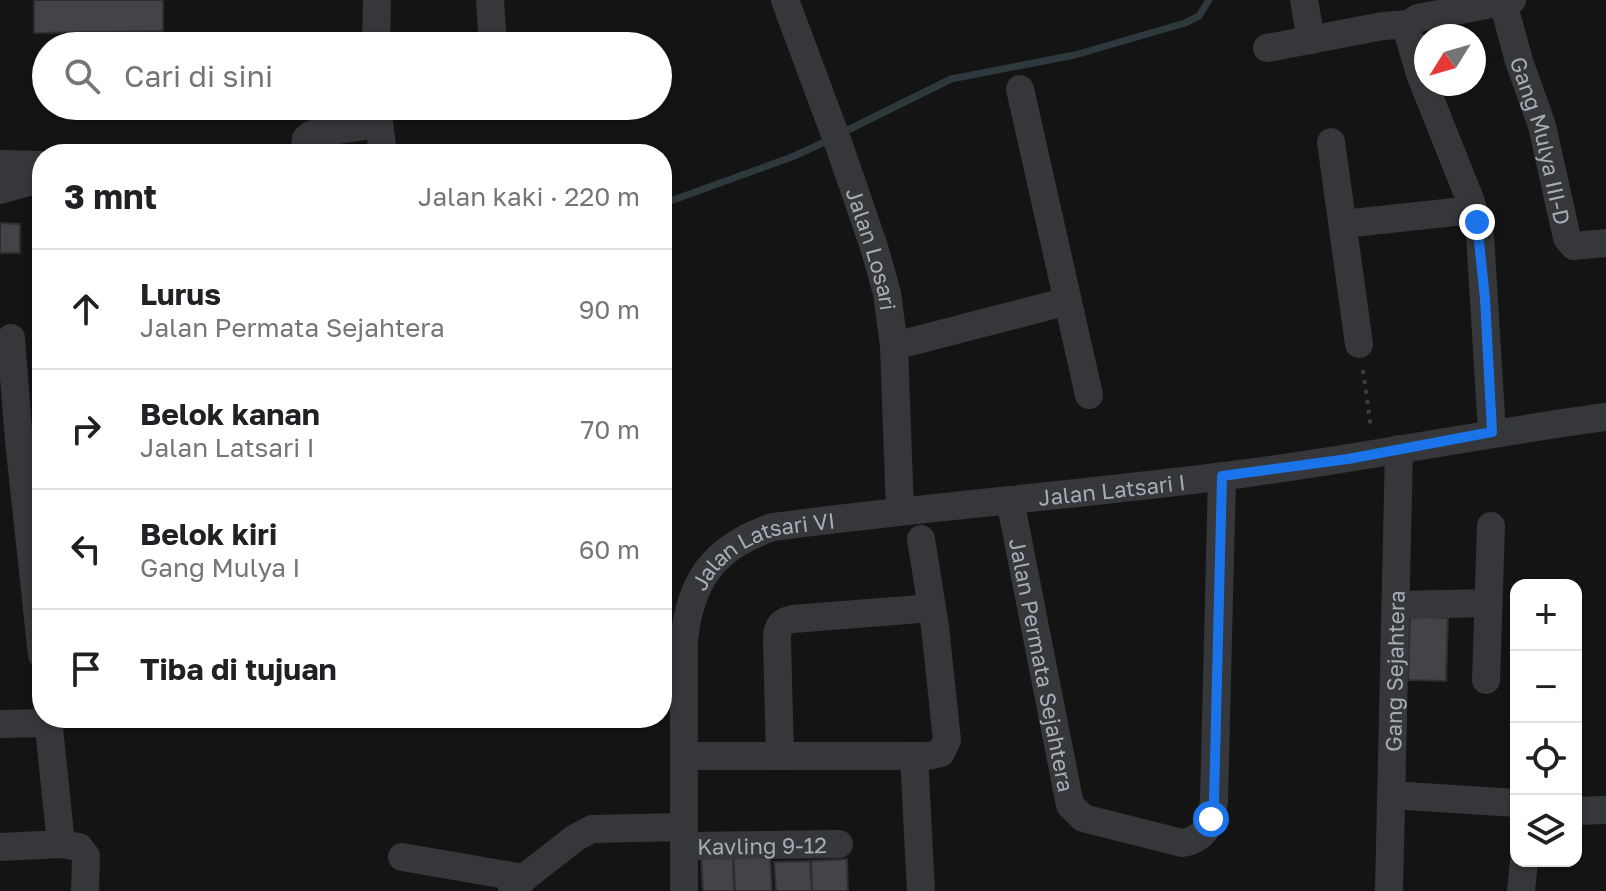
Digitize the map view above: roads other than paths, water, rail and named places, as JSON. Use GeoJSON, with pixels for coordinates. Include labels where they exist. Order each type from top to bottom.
{"type":"FeatureCollection","features":[{"type":"Feature","properties":{"kind":"street"},"geometry":{"type":"LineString","coordinates":[[376,32],[377,0]]}},
{"type":"Feature","properties":{"kind":"street"},"geometry":{"type":"LineString","coordinates":[[490,0],[492,32]]}},
{"type":"Feature","properties":{"kind":"street","name":"Jalan Losari"},"geometry":{"type":"LineString","coordinates":[[785,0],[883,275],[894,346],[900,511]]}},
{"type":"Feature","properties":{"kind":"street"},"geometry":{"type":"LineString","coordinates":[[1304,0],[1311,40]]}},
{"type":"Feature","properties":{"kind":"street"},"geometry":{"type":"LineString","coordinates":[[1267,48],[1409,24],[1418,18],[1498,2]]}},
{"type":"Feature","properties":{"kind":"street","name":"Gang Mulya III-D"},"geometry":{"type":"LineString","coordinates":[[1498,2],[1542,126],[1567,238],[1574,246],[1606,243]]}},
{"type":"Feature","properties":{"kind":"street"},"geometry":{"type":"LineString","coordinates":[[1409,24],[1408,33],[1420,74],[1473,210],[1482,250],[1492,432]]}},
{"type":"Feature","properties":{"kind":"street"},"geometry":{"type":"LineString","coordinates":[[1020,89],[1089,395]]}},
{"type":"Feature","properties":{"kind":"street"},"geometry":{"type":"LineString","coordinates":[[305,144],[312,134],[361,120]]}},
{"type":"Feature","properties":{"kind":"street"},"geometry":{"type":"LineString","coordinates":[[379,120],[382,144]]}},
{"type":"Feature","properties":{"kind":"street"},"geometry":{"type":"LineString","coordinates":[[1331,142],[1359,344]]}},
{"type":"Feature","properties":{"kind":"street"},"geometry":{"type":"LineString","coordinates":[[0,176],[32,168]]}},
{"type":"Feature","properties":{"kind":"street"},"geometry":{"type":"LineString","coordinates":[[0,176],[32,178]]}},
{"type":"Feature","properties":{"kind":"street"},"geometry":{"type":"LineString","coordinates":[[1343,224],[1473,210]]}},
{"type":"Feature","properties":{"kind":"street"},"geometry":{"type":"LineString","coordinates":[[894,346],[1068,301]]}},
{"type":"Feature","properties":{"kind":"street"},"geometry":{"type":"LineString","coordinates":[[11,338],[32,562]]}},
{"type":"Feature","properties":{"kind":"street","name":"Jalan Latsari I"},"geometry":{"type":"LineString","coordinates":[[900,511],[1222,476],[1387,452],[1492,432],[1606,417]]}},
{"type":"Feature","properties":{"kind":"street","name":"Gang Sejahtera"},"geometry":{"type":"LineString","coordinates":[[1387,452],[1396,605],[1389,891]]}},
{"type":"Feature","properties":{"kind":"street","name":"Jalan Permata Sejahtera"},"geometry":{"type":"LineString","coordinates":[[1010,500],[1072,810],[1083,818],[1182,843],[1194,841],[1207,830],[1214,800],[1222,476]]}},
{"type":"Feature","properties":{"kind":"street","name":"Jalan Latsari VI"},"geometry":{"type":"LineString","coordinates":[[684,891],[684,756],[673,713],[688,609],[692,594],[705,571],[743,539],[773,527],[900,511]]}},
{"type":"Feature","properties":{"kind":"street"},"geometry":{"type":"LineString","coordinates":[[1486,680],[1491,526]]}},
{"type":"Feature","properties":{"kind":"street"},"geometry":{"type":"LineString","coordinates":[[684,756],[914,756],[941,753],[947,740],[921,539]]}},
{"type":"Feature","properties":{"kind":"street"},"geometry":{"type":"LineString","coordinates":[[1396,605],[1488,603]]}},
{"type":"Feature","properties":{"kind":"street"},"geometry":{"type":"LineString","coordinates":[[780,756],[777,639],[782,622],[932,608]]}},
{"type":"Feature","properties":{"kind":"street"},"geometry":{"type":"LineString","coordinates":[[0,724],[32,722]]}},
{"type":"Feature","properties":{"kind":"street"},"geometry":{"type":"LineString","coordinates":[[49,728],[61,844]]}},
{"type":"Feature","properties":{"kind":"street"},"geometry":{"type":"LineString","coordinates":[[914,756],[921,891]]}},
{"type":"Feature","properties":{"kind":"street"},"geometry":{"type":"LineString","coordinates":[[1391,795],[1510,803]]}},
{"type":"Feature","properties":{"kind":"street"},"geometry":{"type":"LineString","coordinates":[[1582,811],[1606,810]]}},
{"type":"Feature","properties":{"kind":"street","name":"Kavling 9-12"},"geometry":{"type":"LineString","coordinates":[[518,885],[575,838],[592,829],[684,837],[839,844]]}},
{"type":"Feature","properties":{"kind":"street"},"geometry":{"type":"LineString","coordinates":[[0,847],[61,844],[79,847],[86,856],[85,891]]}},
{"type":"Feature","properties":{"kind":"street"},"geometry":{"type":"LineString","coordinates":[[402,857],[518,885]]}},
{"type":"Feature","properties":{"kind":"street"},"geometry":{"type":"LineString","coordinates":[[1521,891],[1523,867]]}},
{"type":"Feature","properties":{"kind":"waterway"},"geometry":{"type":"LineString","coordinates":[[842,133],[951,79],[1075,55],[1185,23],[1199,16],[1209,0]]}},
{"type":"Feature","properties":{"kind":"waterway"},"geometry":{"type":"LineString","coordinates":[[672,200],[792,157],[831,139]]}}]}
